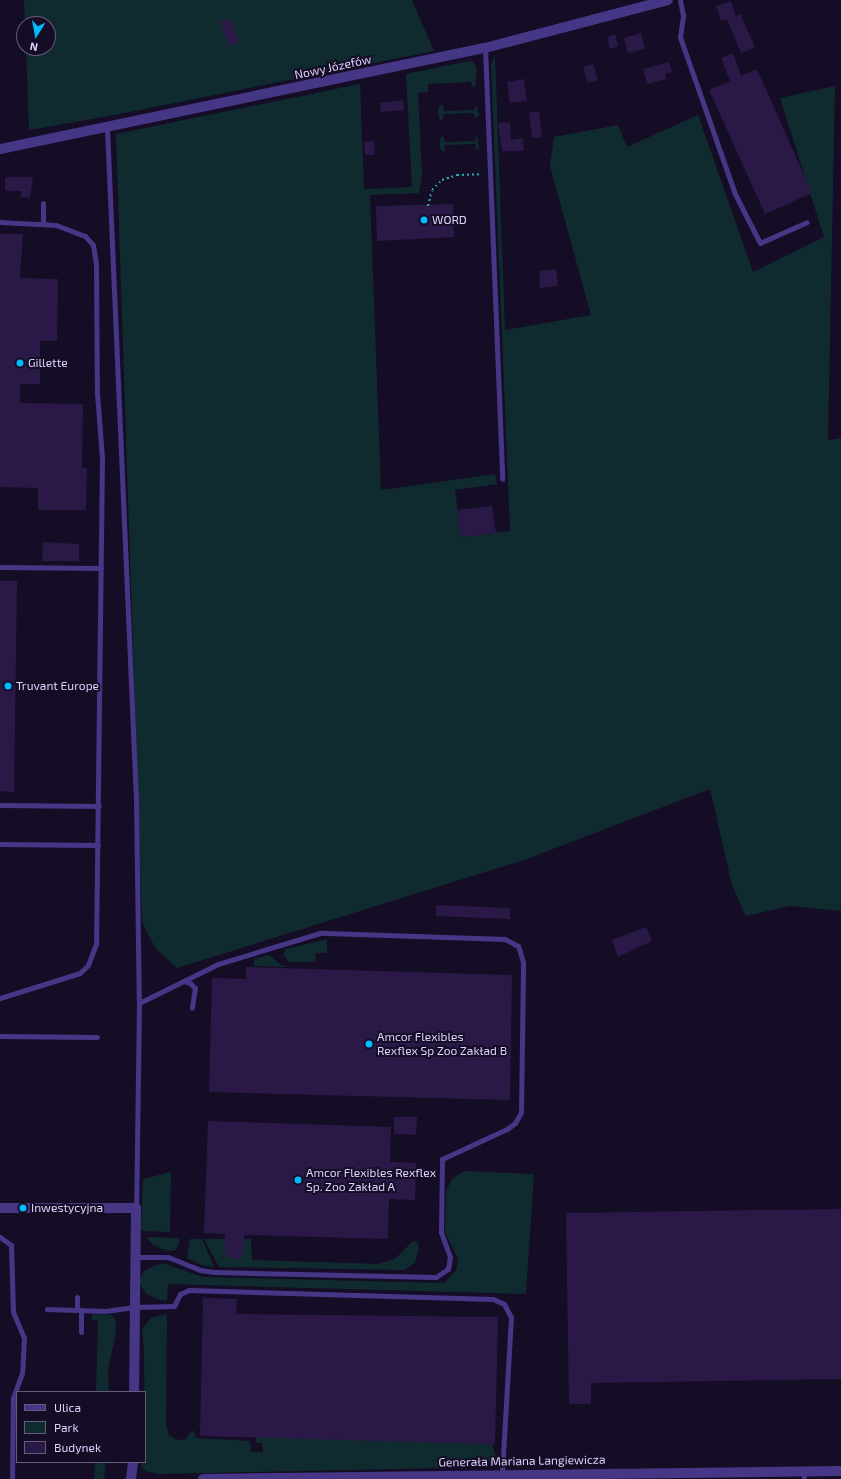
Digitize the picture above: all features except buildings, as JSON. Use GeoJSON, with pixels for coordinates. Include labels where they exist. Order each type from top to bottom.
{"type":"FeatureCollection","features":[{"type":"Feature","properties":{"kind":"street","name":"Nowy Józefów"},"geometry":{"type":"LineString","coordinates":[[0,149],[107,128],[485,48],[668,0]]}},
{"type":"Feature","properties":{"kind":"street"},"geometry":{"type":"LineString","coordinates":[[0,1208],[136,1208],[134,1391]]}},
{"type":"Feature","properties":{"kind":"street"},"geometry":{"type":"LineString","coordinates":[[131,1479],[133,1463]]}},
{"type":"Feature","properties":{"kind":"street","name":"Generała Mariana Langiewicza"},"geometry":{"type":"LineString","coordinates":[[203,1479],[502,1474],[535,1476],[804,1475],[841,1471]]}},
{"type":"Feature","properties":{"kind":"lane"},"geometry":{"type":"LineString","coordinates":[[680,0],[683,16],[680,37],[735,194],[760,242],[807,222]]}},
{"type":"Feature","properties":{"kind":"lane"},"geometry":{"type":"LineString","coordinates":[[485,48],[502,479]]}},
{"type":"Feature","properties":{"kind":"lane"},"geometry":{"type":"LineString","coordinates":[[107,128],[136,800],[139,1003],[136,1208]]}},
{"type":"Feature","properties":{"kind":"lane"},"geometry":{"type":"LineString","coordinates":[[43,203],[43,223]]}},
{"type":"Feature","properties":{"kind":"lane"},"geometry":{"type":"LineString","coordinates":[[0,222],[43,223],[70,228],[85,236],[93,245],[96,264],[96,393],[102,458],[99,806],[96,944],[88,965],[80,974],[0,998]]}},
{"type":"Feature","properties":{"kind":"lane"},"geometry":{"type":"LineString","coordinates":[[0,567],[101,568]]}},
{"type":"Feature","properties":{"kind":"lane"},"geometry":{"type":"LineString","coordinates":[[0,805],[99,806]]}},
{"type":"Feature","properties":{"kind":"lane"},"geometry":{"type":"LineString","coordinates":[[0,844],[98,846]]}},
{"type":"Feature","properties":{"kind":"lane"},"geometry":{"type":"LineString","coordinates":[[135,1257],[168,1257],[208,1271],[436,1277],[448,1269],[450,1263],[441,1232],[442,1159],[446,1155],[507,1130],[515,1124],[521,1112],[523,962],[518,946],[509,940],[320,933],[218,964],[139,1003]]}},
{"type":"Feature","properties":{"kind":"lane"},"geometry":{"type":"LineString","coordinates":[[183,981],[190,983],[194,988],[192,1008]]}},
{"type":"Feature","properties":{"kind":"lane"},"geometry":{"type":"LineString","coordinates":[[0,1036],[97,1037]]}},
{"type":"Feature","properties":{"kind":"lane"},"geometry":{"type":"LineString","coordinates":[[0,1237],[11,1245],[13,1312],[24,1338],[22,1373],[13,1398],[12,1479]]}},
{"type":"Feature","properties":{"kind":"lane"},"geometry":{"type":"LineString","coordinates":[[47,1309],[104,1311],[134,1307],[174,1306],[180,1294],[189,1290],[493,1299],[504,1304],[511,1317],[502,1474]]}},
{"type":"Feature","properties":{"kind":"lane"},"geometry":{"type":"LineString","coordinates":[[77,1297],[81,1332]]}},
{"type":"Feature","properties":{"kind":"path"},"geometry":{"type":"LineString","coordinates":[[428,206],[432,190],[442,180],[457,175],[482,174],[482,168]]}},
{"type":"Feature","properties":{"kind":"green space"},"geometry":{"type":"Polygon","coordinates":[[[24,0],[412,0],[434,51],[115,115],[29,130],[26,56],[56,56],[56,16],[25,16],[24,0]]]}},
{"type":"Feature","properties":{"kind":"green space"},"geometry":{"type":"Polygon","coordinates":[[[495,55],[505,330],[591,315],[550,166],[554,137],[618,125],[627,147],[698,115],[753,272],[824,237],[780,98],[835,86],[828,440],[841,438],[841,911],[790,906],[746,916],[732,885],[710,789],[524,860],[177,968],[156,949],[142,922],[116,134],[360,84],[364,189],[412,187],[406,74],[469,61],[473,62],[477,69],[475,87],[472,87],[471,82],[428,84],[428,92],[418,93],[422,174],[419,193],[370,195],[381,490],[495,474],[497,484],[455,490],[461,537],[510,531],[491,64],[495,55]]]}},
{"type":"Feature","properties":{"kind":"green space"},"geometry":{"type":"Polygon","coordinates":[[[442,103],[444,111],[474,110],[476,105],[479,115],[475,118],[474,113],[444,114],[442,122],[439,118],[438,109],[442,103]]]}},
{"type":"Feature","properties":{"kind":"green space"},"geometry":{"type":"Polygon","coordinates":[[[443,135],[445,142],[475,141],[477,136],[479,148],[476,150],[476,144],[445,145],[444,153],[440,148],[440,139],[443,135]]]}},
{"type":"Feature","properties":{"kind":"green space"},"geometry":{"type":"Polygon","coordinates":[[[327,939],[327,953],[316,953],[315,962],[289,962],[283,955],[286,949],[327,939]]]}},
{"type":"Feature","properties":{"kind":"green space"},"geometry":{"type":"Polygon","coordinates":[[[269,955],[281,965],[289,967],[254,966],[254,959],[269,955]]]}},
{"type":"Feature","properties":{"kind":"green space"},"geometry":{"type":"Polygon","coordinates":[[[464,1171],[534,1174],[526,1294],[168,1284],[167,1301],[160,1300],[146,1294],[140,1284],[140,1279],[145,1270],[162,1263],[203,1277],[444,1283],[456,1271],[458,1259],[445,1232],[446,1191],[452,1179],[464,1171]]]}},
{"type":"Feature","properties":{"kind":"green space"},"geometry":{"type":"Polygon","coordinates":[[[171,1172],[170,1232],[143,1231],[141,1229],[143,1179],[171,1172]]]}},
{"type":"Feature","properties":{"kind":"green space"},"geometry":{"type":"Polygon","coordinates":[[[146,1237],[179,1238],[179,1242],[176,1250],[167,1251],[153,1245],[146,1237]]]}},
{"type":"Feature","properties":{"kind":"green space"},"geometry":{"type":"Polygon","coordinates":[[[190,1239],[202,1239],[214,1267],[201,1265],[187,1258],[190,1239]]]}},
{"type":"Feature","properties":{"kind":"green space"},"geometry":{"type":"Polygon","coordinates":[[[204,1239],[251,1239],[252,1260],[378,1264],[395,1259],[413,1241],[417,1242],[419,1248],[415,1262],[405,1270],[219,1267],[204,1239]]]}},
{"type":"Feature","properties":{"kind":"green space"},"geometry":{"type":"Polygon","coordinates":[[[93,1314],[111,1315],[116,1320],[115,1338],[108,1369],[109,1391],[96,1391],[98,1321],[91,1320],[93,1314]]]}},
{"type":"Feature","properties":{"kind":"green space"},"geometry":{"type":"Polygon","coordinates":[[[167,1314],[166,1425],[169,1435],[177,1440],[186,1439],[193,1430],[196,1438],[250,1441],[251,1452],[263,1452],[262,1443],[256,1443],[256,1437],[492,1444],[496,1457],[492,1463],[481,1467],[159,1474],[148,1472],[143,1469],[140,1463],[146,1463],[146,1391],[144,1391],[142,1329],[151,1318],[167,1314]]]}},
{"type":"Feature","properties":{"kind":"green space"},"geometry":{"type":"Polygon","coordinates":[[[95,1463],[106,1463],[104,1479],[94,1479],[95,1463]]]}},
{"type":"Feature","properties":{"kind":"place","name":"WORD"},"geometry":{"type":"Point","coordinates":[424,220]}},
{"type":"Feature","properties":{"kind":"place","name":"Gillette"},"geometry":{"type":"Point","coordinates":[20,363]}},
{"type":"Feature","properties":{"kind":"place","name":"Truvant Europe"},"geometry":{"type":"Point","coordinates":[8,686]}},
{"type":"Feature","properties":{"kind":"place","name":"Amcor Flexibles Rexflex Sp Zoo Zakład B"},"geometry":{"type":"Point","coordinates":[369,1044]}},
{"type":"Feature","properties":{"kind":"place","name":"Amcor Flexibles Rexflex Sp. Zoo Zakład A"},"geometry":{"type":"Point","coordinates":[298,1180]}},
{"type":"Feature","properties":{"kind":"place","name":"Inwestycyjna"},"geometry":{"type":"Point","coordinates":[23,1208]}}]}
